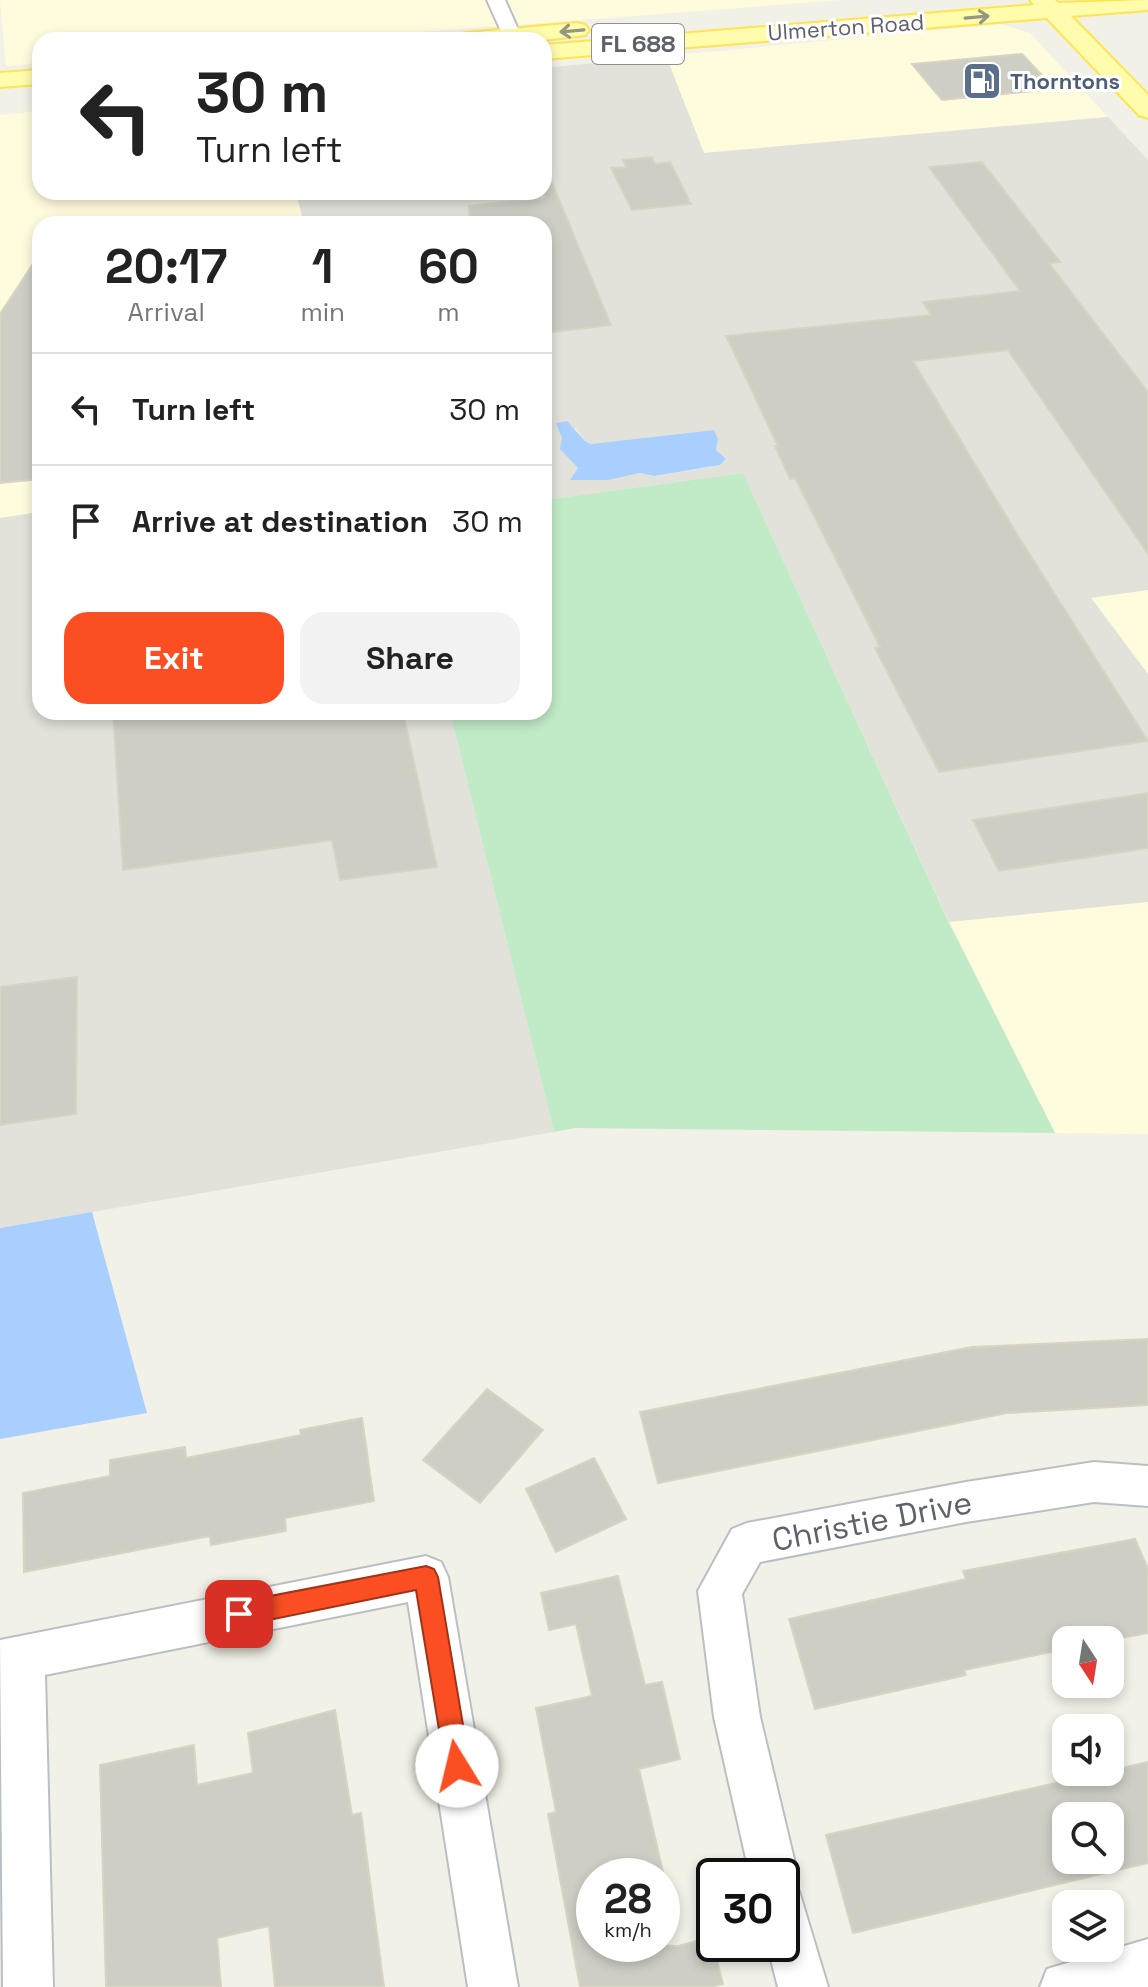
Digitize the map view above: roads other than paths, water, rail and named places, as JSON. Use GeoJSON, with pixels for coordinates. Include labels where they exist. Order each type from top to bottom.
{"type":"FeatureCollection","features":[{"type":"Feature","properties":{"kind":"main road","name":"Ulmerton Road"},"geometry":{"type":"LineString","coordinates":[[552,33],[934,0]]}},
{"type":"Feature","properties":{"kind":"main road","name":"Ulmerton Road"},"geometry":{"type":"LineString","coordinates":[[552,51],[1047,5],[1148,3]]}},
{"type":"Feature","properties":{"kind":"main road"},"geometry":{"type":"LineString","coordinates":[[1085,4],[1108,27]]}},
{"type":"Feature","properties":{"kind":"main road"},"geometry":{"type":"LineString","coordinates":[[1047,5],[1148,110]]}},
{"type":"Feature","properties":{"kind":"main road"},"geometry":{"type":"LineString","coordinates":[[0,80],[32,78]]}},
{"type":"Feature","properties":{"kind":"main road"},"geometry":{"type":"LineString","coordinates":[[0,98],[32,96]]}},
{"type":"Feature","properties":{"kind":"street"},"geometry":{"type":"LineString","coordinates":[[496,0],[510,32]]}},
{"type":"Feature","properties":{"kind":"street","name":"Christie Drive"},"geometry":{"type":"LineString","coordinates":[[770,1858],[737,1717],[720,1591],[747,1544],[951,1505],[1094,1482],[1148,1486]]}},
{"type":"Feature","properties":{"kind":"street"},"geometry":{"type":"LineString","coordinates":[[28,1987],[11,1660],[426,1577],[493,1987]]}},
{"type":"Feature","properties":{"kind":"street"},"geometry":{"type":"LineString","coordinates":[[796,1962],[803,1987]]}},
{"type":"Feature","properties":{"kind":"street"},"geometry":{"type":"LineString","coordinates":[[1065,1987],[1148,1964]]}},
{"type":"Feature","properties":{"kind":"water"},"geometry":{"type":"Polygon","coordinates":[[[567,421],[591,444],[714,430],[718,439],[716,450],[726,459],[720,465],[654,476],[640,473],[608,480],[570,480],[578,468],[560,449],[562,438],[556,423],[567,421]]]}},
{"type":"Feature","properties":{"kind":"water"},"geometry":{"type":"Polygon","coordinates":[[[92,1212],[147,1413],[0,1439],[0,1228],[92,1212]]]}},
{"type":"Feature","properties":{"kind":"place","name":"Thorntons"},"geometry":{"type":"Point","coordinates":[982,81]}}]}
